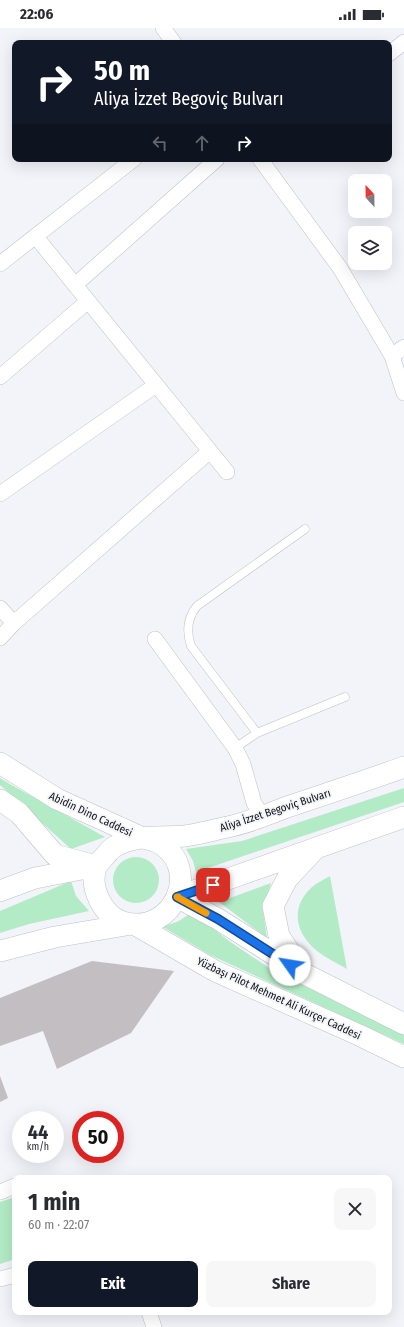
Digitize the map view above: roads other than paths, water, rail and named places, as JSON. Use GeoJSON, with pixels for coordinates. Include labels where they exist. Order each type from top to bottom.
{"type":"FeatureCollection","features":[{"type":"Feature","properties":{"kind":"main road","name":"Abidin Dino Caddesi"},"geometry":{"type":"LineString","coordinates":[[0,763],[57,799],[143,838]]}},
{"type":"Feature","properties":{"kind":"main road","name":"Aliya İzzet Begoviç Bulvarı"},"geometry":{"type":"LineString","coordinates":[[143,838],[186,836],[234,825],[404,767]]}},
{"type":"Feature","properties":{"kind":"main road"},"geometry":{"type":"LineString","coordinates":[[0,800],[19,813],[55,855],[96,866]]}},
{"type":"Feature","properties":{"kind":"main road"},"geometry":{"type":"LineString","coordinates":[[177,897],[404,816]]}},
{"type":"Feature","properties":{"kind":"main road"},"geometry":{"type":"LineString","coordinates":[[0,951],[55,937],[134,924],[149,923],[161,917],[172,907],[179,893],[181,878],[178,864],[169,851],[157,842],[143,838],[128,841],[112,848],[96,866],[94,879],[101,905],[111,915],[122,921],[134,924]]}},
{"type":"Feature","properties":{"kind":"main road"},"geometry":{"type":"LineString","coordinates":[[303,973],[279,936],[273,906],[287,879],[315,848]]}},
{"type":"Feature","properties":{"kind":"main road"},"geometry":{"type":"LineString","coordinates":[[0,891],[35,878],[96,866]]}},
{"type":"Feature","properties":{"kind":"main road"},"geometry":{"type":"LineString","coordinates":[[177,897],[218,919],[303,973],[404,1024]]}},
{"type":"Feature","properties":{"kind":"main road","name":"Yüzbaşı Pilot Mehmet Ali Kurçer Caddesi"},"geometry":{"type":"LineString","coordinates":[[134,924],[215,971],[359,1035],[404,1057]]}},
{"type":"Feature","properties":{"kind":"street"},"geometry":{"type":"LineString","coordinates":[[163,28],[172,40]]}},
{"type":"Feature","properties":{"kind":"street"},"geometry":{"type":"LineString","coordinates":[[392,52],[404,42]]}},
{"type":"Feature","properties":{"kind":"street"},"geometry":{"type":"LineString","coordinates":[[0,264],[130,162]]}},
{"type":"Feature","properties":{"kind":"street"},"geometry":{"type":"LineString","coordinates":[[76,286],[214,162]]}},
{"type":"Feature","properties":{"kind":"street"},"geometry":{"type":"LineString","coordinates":[[262,162],[340,268],[392,356],[404,393]]}},
{"type":"Feature","properties":{"kind":"street"},"geometry":{"type":"LineString","coordinates":[[36,237],[227,472]]}},
{"type":"Feature","properties":{"kind":"street"},"geometry":{"type":"LineString","coordinates":[[0,377],[88,301]]}},
{"type":"Feature","properties":{"kind":"street"},"geometry":{"type":"LineString","coordinates":[[392,356],[404,347]]}},
{"type":"Feature","properties":{"kind":"street"},"geometry":{"type":"LineString","coordinates":[[0,494],[156,385]]}},
{"type":"Feature","properties":{"kind":"street"},"geometry":{"type":"LineString","coordinates":[[0,638],[14,623],[210,452]]}},
{"type":"Feature","properties":{"kind":"street"},"geometry":{"type":"LineString","coordinates":[[0,608],[14,623]]}},
{"type":"Feature","properties":{"kind":"street"},"geometry":{"type":"LineString","coordinates":[[155,639],[235,748],[243,764],[254,803],[262,816]]}},
{"type":"Feature","properties":{"kind":"street"},"geometry":{"type":"LineString","coordinates":[[0,1192],[12,1187]]}},
{"type":"Feature","properties":{"kind":"street"},"geometry":{"type":"LineString","coordinates":[[0,1279],[12,1276]]}},
{"type":"Feature","properties":{"kind":"street"},"geometry":{"type":"LineString","coordinates":[[150,1315],[154,1327]]}},
{"type":"Feature","properties":{"kind":"lane"},"geometry":{"type":"LineString","coordinates":[[257,733],[191,646],[188,638],[188,624],[197,606],[305,529]]}},
{"type":"Feature","properties":{"kind":"lane"},"geometry":{"type":"LineString","coordinates":[[235,748],[257,733],[345,697]]}}]}
